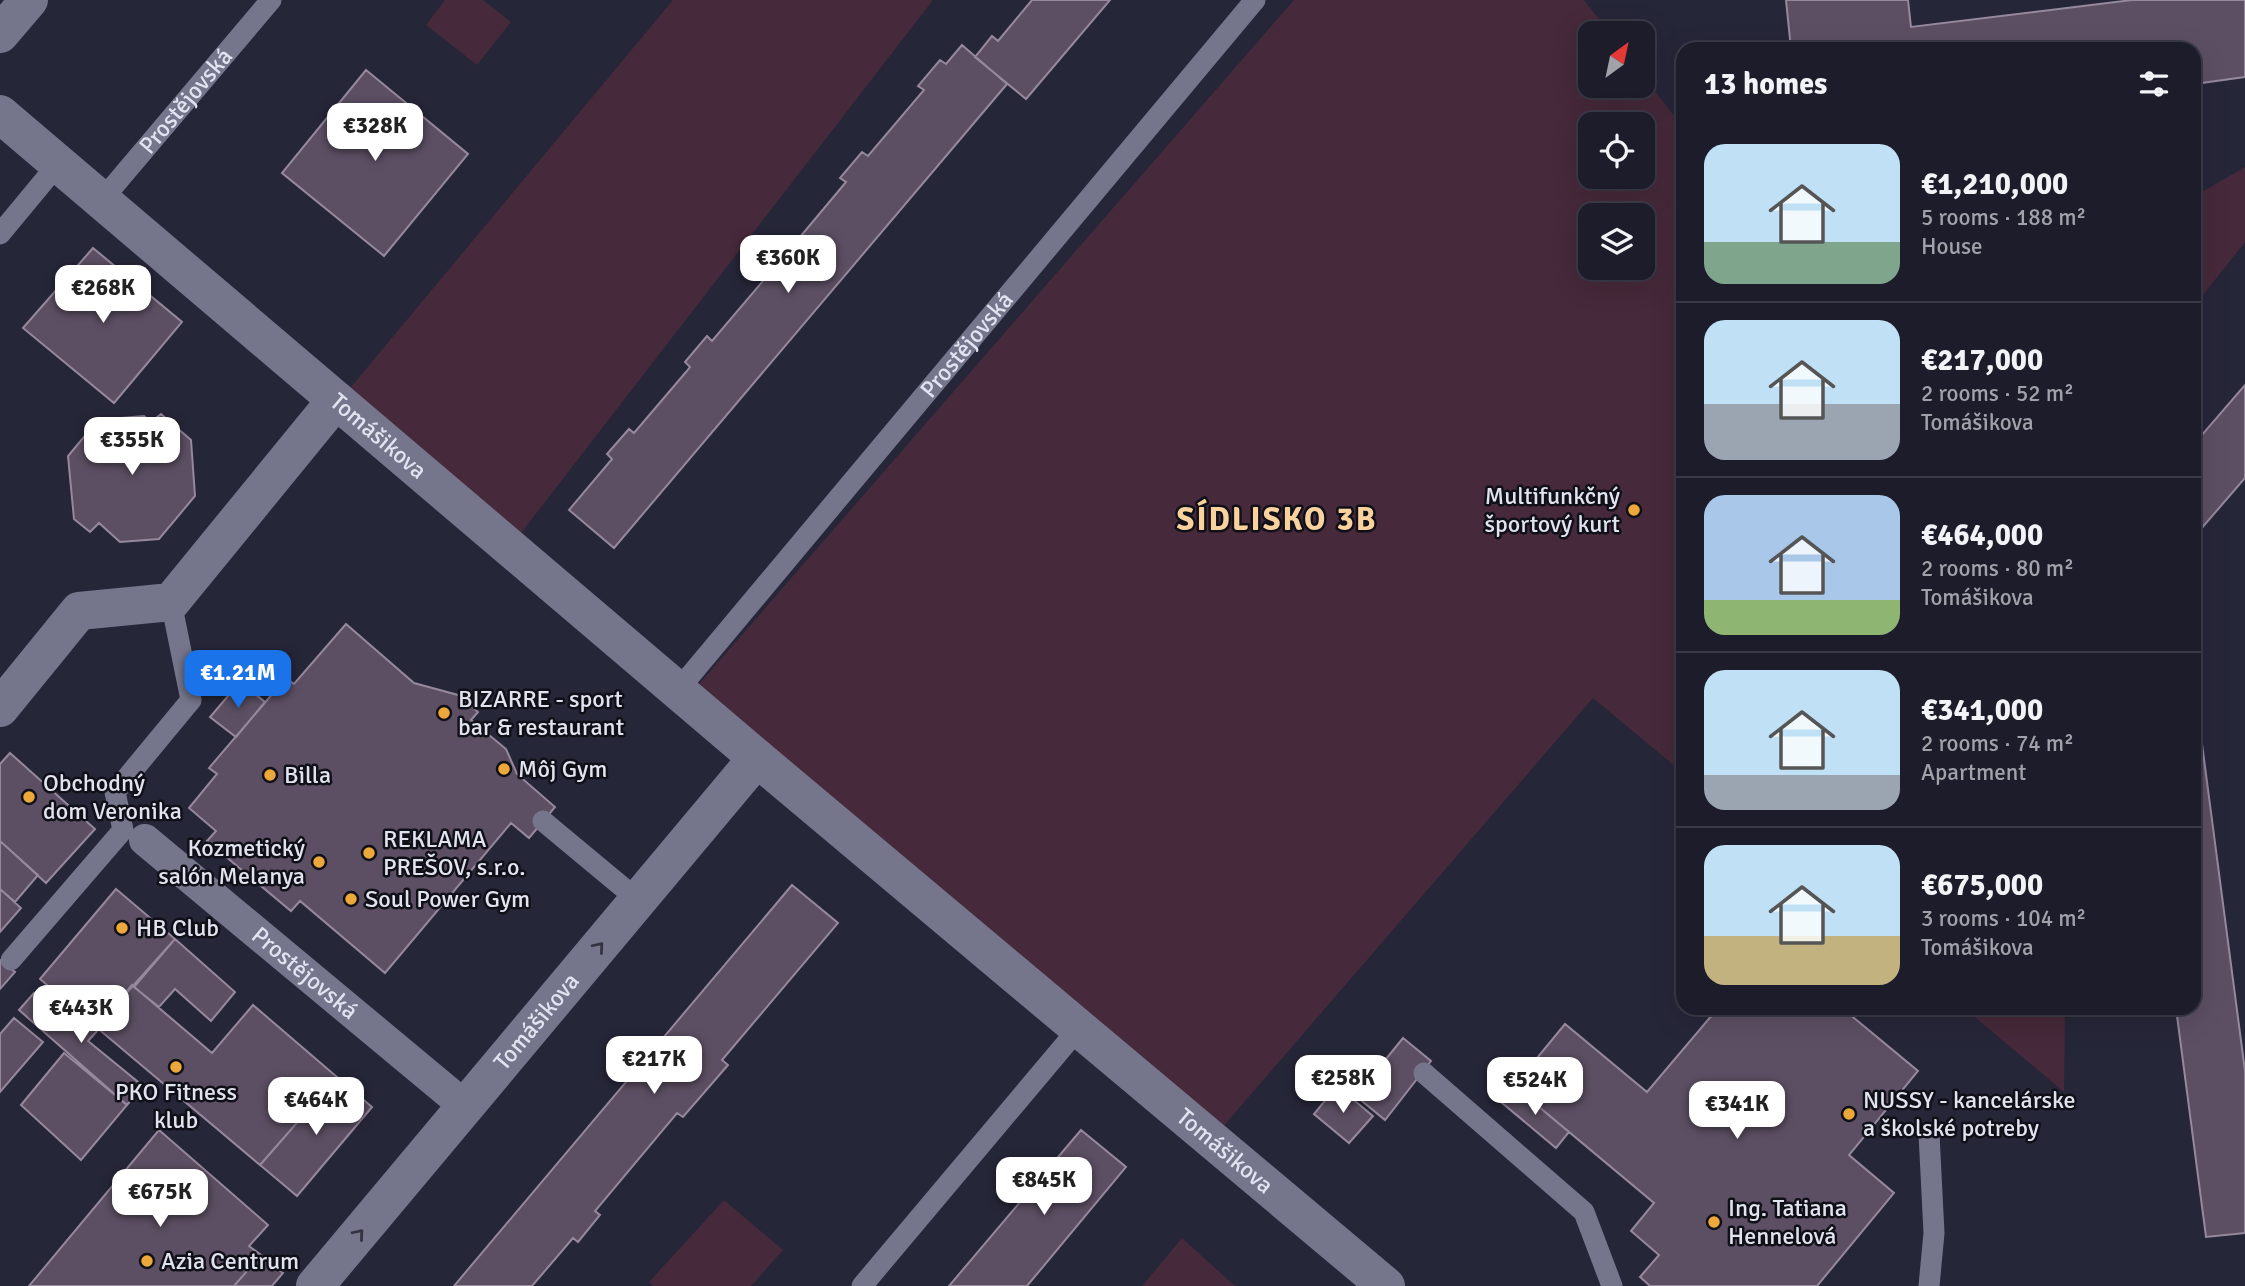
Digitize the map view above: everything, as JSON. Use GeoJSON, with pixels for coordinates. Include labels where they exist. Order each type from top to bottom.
{"type":"FeatureCollection","features":[{"type":"Feature","properties":{"kind":"street"},"geometry":{"type":"LineString","coordinates":[[0,34],[29,0]]}},
{"type":"Feature","properties":{"kind":"street","name":"Tomášikova"},"geometry":{"type":"LineString","coordinates":[[0,114],[757,758],[1079,1028],[1373,1282]]}},
{"type":"Feature","properties":{"kind":"street"},"geometry":{"type":"LineString","coordinates":[[0,708],[79,611],[171,602],[336,400]]}},
{"type":"Feature","properties":{"kind":"street","name":"Tomášikova"},"geometry":{"type":"LineString","coordinates":[[315,1286],[757,758]]}},
{"type":"Feature","properties":{"kind":"street","name":"Prostějovská"},"geometry":{"type":"LineString","coordinates":[[145,840],[466,1107]]}},
{"type":"Feature","properties":{"kind":"lane","name":"Prostějovská"},"geometry":{"type":"LineString","coordinates":[[101,201],[271,0]]}},
{"type":"Feature","properties":{"kind":"lane","name":"Prostějovská"},"geometry":{"type":"LineString","coordinates":[[678,690],[1255,0]]}},
{"type":"Feature","properties":{"kind":"lane"},"geometry":{"type":"LineString","coordinates":[[0,234],[58,164]]}},
{"type":"Feature","properties":{"kind":"lane"},"geometry":{"type":"LineString","coordinates":[[11,960],[123,830],[115,792],[191,700],[171,602]]}},
{"type":"Feature","properties":{"kind":"lane"},"geometry":{"type":"LineString","coordinates":[[543,821],[638,900]]}},
{"type":"Feature","properties":{"kind":"lane"},"geometry":{"type":"LineString","coordinates":[[862,1286],[1079,1028]]}},
{"type":"Feature","properties":{"kind":"lane"},"geometry":{"type":"LineString","coordinates":[[1424,1073],[1584,1212],[1612,1286]]}},
{"type":"Feature","properties":{"kind":"lane"},"geometry":{"type":"LineString","coordinates":[[1929,1134],[1934,1233],[1929,1286]]}},
{"type":"Feature","properties":{"kind":"shaded area"},"geometry":{"type":"Polygon","coordinates":[[[445,0],[483,0],[511,22],[477,65],[426,25],[445,0]]]}},
{"type":"Feature","properties":{"kind":"shaded area"},"geometry":{"type":"Polygon","coordinates":[[[673,0],[933,0],[511,546],[341,399],[673,0]]]}},
{"type":"Feature","properties":{"kind":"shaded area"},"geometry":{"type":"Polygon","coordinates":[[[1294,0],[1584,0],[1601,21],[1578,21],[1578,98],[1656,98],[1656,93],[1676,118],[1676,767],[1593,698],[1215,1136],[687,698],[1294,0]]]}},
{"type":"Feature","properties":{"kind":"shaded area"},"geometry":{"type":"Polygon","coordinates":[[[2245,167],[2245,242],[2201,297],[2201,193],[2245,167]]]}},
{"type":"Feature","properties":{"kind":"shaded area"},"geometry":{"type":"Polygon","coordinates":[[[1972,1015],[2065,1015],[2064,1092],[1972,1015]]]}},
{"type":"Feature","properties":{"kind":"shaded area"},"geometry":{"type":"Polygon","coordinates":[[[724,1200],[783,1250],[751,1286],[653,1286],[649,1282],[724,1200]]]}},
{"type":"Feature","properties":{"kind":"shaded area"},"geometry":{"type":"Polygon","coordinates":[[[1182,1238],[1235,1286],[1142,1286],[1182,1238]]]}},
{"type":"Feature","properties":{"kind":"building"},"geometry":{"type":"Polygon","coordinates":[[[1032,0],[1110,0],[1026,99],[975,57],[992,36],[998,41],[1032,0]]]}},
{"type":"Feature","properties":{"kind":"building"},"geometry":{"type":"Polygon","coordinates":[[[1786,0],[1908,0],[1911,27],[2132,0],[2245,0],[2245,77],[2201,83],[2201,42],[1790,42],[1786,0]]]}},
{"type":"Feature","properties":{"kind":"building"},"geometry":{"type":"Polygon","coordinates":[[[962,45],[1007,84],[614,548],[569,510],[612,459],[607,454],[629,429],[634,433],[686,372],[690,367],[685,362],[707,336],[712,341],[768,275],[763,270],[785,244],[790,249],[846,182],[840,178],[862,152],[868,156],[924,90],[918,86],[940,60],[946,64],[962,45]]]}},
{"type":"Feature","properties":{"kind":"building"},"geometry":{"type":"Polygon","coordinates":[[[366,70],[468,154],[384,256],[282,173],[366,70]]]}},
{"type":"Feature","properties":{"kind":"building"},"geometry":{"type":"Polygon","coordinates":[[[93,248],[182,322],[114,403],[23,328],[93,248]]]}},
{"type":"Feature","properties":{"kind":"building"},"geometry":{"type":"Polygon","coordinates":[[[2245,385],[2245,478],[2201,529],[2201,436],[2245,385]]]}},
{"type":"Feature","properties":{"kind":"building"},"geometry":{"type":"Polygon","coordinates":[[[161,414],[191,440],[195,496],[159,539],[120,542],[99,523],[90,532],[74,519],[68,456],[98,420],[144,416],[151,422],[161,414]]]}},
{"type":"Feature","properties":{"kind":"building"},"geometry":{"type":"Polygon","coordinates":[[[346,624],[414,683],[458,695],[478,712],[471,720],[506,749],[517,774],[555,807],[529,838],[511,823],[385,973],[300,901],[291,911],[207,841],[216,831],[189,808],[217,774],[209,768],[286,678],[294,684],[346,624]]]}},
{"type":"Feature","properties":{"kind":"building"},"geometry":{"type":"Polygon","coordinates":[[[240,682],[265,702],[236,737],[210,717],[240,682]]]}},
{"type":"Feature","properties":{"kind":"building"},"geometry":{"type":"Polygon","coordinates":[[[2201,736],[2245,1071],[2245,1233],[2206,1237],[2177,1015],[2201,1015],[2201,736]]]}},
{"type":"Feature","properties":{"kind":"building","name":"Obchodný dom Veronika"},"geometry":{"type":"Polygon","coordinates":[[[10,753],[95,829],[46,883],[0,841],[0,764],[10,753]]]}},
{"type":"Feature","properties":{"kind":"building"},"geometry":{"type":"Polygon","coordinates":[[[0,841],[38,875],[15,902],[0,889],[0,841]]]}},
{"type":"Feature","properties":{"kind":"building"},"geometry":{"type":"Polygon","coordinates":[[[792,885],[838,923],[722,1060],[728,1065],[683,1117],[677,1113],[595,1211],[600,1215],[578,1242],[573,1238],[532,1286],[454,1286],[792,885]]]}},
{"type":"Feature","properties":{"kind":"building"},"geometry":{"type":"Polygon","coordinates":[[[0,889],[21,908],[0,932],[0,889]]]}},
{"type":"Feature","properties":{"kind":"building"},"geometry":{"type":"Polygon","coordinates":[[[116,889],[175,939],[96,1027],[40,979],[116,889]]]}},
{"type":"Feature","properties":{"kind":"building"},"geometry":{"type":"Polygon","coordinates":[[[175,939],[235,992],[211,1021],[175,989],[159,1007],[134,987],[175,939]]]}},
{"type":"Feature","properties":{"kind":"building"},"geometry":{"type":"Polygon","coordinates":[[[0,960],[15,972],[0,989],[0,960]]]}},
{"type":"Feature","properties":{"kind":"building"},"geometry":{"type":"Polygon","coordinates":[[[132,985],[212,1053],[253,1005],[337,1077],[260,1165],[96,1027],[132,985]]]}},
{"type":"Feature","properties":{"kind":"building"},"geometry":{"type":"Polygon","coordinates":[[[34,993],[60,1015],[70,1004],[99,1029],[88,1041],[143,1086],[127,1105],[19,1010],[34,993]]]}},
{"type":"Feature","properties":{"kind":"building"},"geometry":{"type":"Polygon","coordinates":[[[1712,1015],[1850,1015],[1918,1071],[1849,1155],[1894,1193],[1817,1286],[1650,1286],[1640,1277],[1659,1255],[1631,1231],[1654,1203],[1514,1086],[1565,1024],[1647,1092],[1712,1015]]]}},
{"type":"Feature","properties":{"kind":"building"},"geometry":{"type":"Polygon","coordinates":[[[14,1018],[43,1042],[0,1092],[0,1034],[14,1018]]]}},
{"type":"Feature","properties":{"kind":"building"},"geometry":{"type":"Polygon","coordinates":[[[1403,1038],[1431,1061],[1385,1120],[1356,1096],[1403,1038]]]}},
{"type":"Feature","properties":{"kind":"building"},"geometry":{"type":"Polygon","coordinates":[[[64,1053],[127,1105],[81,1160],[21,1105],[64,1053]]]}},
{"type":"Feature","properties":{"kind":"building"},"geometry":{"type":"Polygon","coordinates":[[[337,1077],[372,1107],[297,1196],[260,1165],[337,1077]]]}},
{"type":"Feature","properties":{"kind":"building"},"geometry":{"type":"Polygon","coordinates":[[[1337,1086],[1373,1116],[1349,1143],[1314,1114],[1337,1086]]]}},
{"type":"Feature","properties":{"kind":"building"},"geometry":{"type":"Polygon","coordinates":[[[1514,1086],[1569,1132],[1556,1148],[1501,1102],[1514,1086]]]}},
{"type":"Feature","properties":{"kind":"building"},"geometry":{"type":"Polygon","coordinates":[[[159,1130],[268,1225],[249,1246],[261,1255],[234,1286],[29,1286],[159,1130]]]}},
{"type":"Feature","properties":{"kind":"building"},"geometry":{"type":"Polygon","coordinates":[[[1081,1130],[1126,1167],[1027,1286],[949,1286],[1081,1130]]]}},
{"type":"Feature","properties":{"kind":"building"},"geometry":{"type":"Polygon","coordinates":[[[261,1255],[283,1273],[272,1286],[234,1286],[261,1255]]]}},
{"type":"Feature","properties":{"kind":"place","name":"Multifunkčný športový kurt"},"geometry":{"type":"Point","coordinates":[1634,510]}},
{"type":"Feature","properties":{"kind":"place","name":"BIZARRE - sport bar & restaurant"},"geometry":{"type":"Point","coordinates":[444,713]}},
{"type":"Feature","properties":{"kind":"place","name":"Môj Gym"},"geometry":{"type":"Point","coordinates":[504,769]}},
{"type":"Feature","properties":{"kind":"place","name":"Billa"},"geometry":{"type":"Point","coordinates":[270,775]}},
{"type":"Feature","properties":{"kind":"place","name":"Obchodný dom Veronika"},"geometry":{"type":"Point","coordinates":[29,797]}},
{"type":"Feature","properties":{"kind":"place","name":"REKLAMA PREŠOV, s.r.o."},"geometry":{"type":"Point","coordinates":[369,853]}},
{"type":"Feature","properties":{"kind":"place","name":"Kozmetický salón Melanya"},"geometry":{"type":"Point","coordinates":[319,862]}},
{"type":"Feature","properties":{"kind":"place","name":"Soul Power Gym"},"geometry":{"type":"Point","coordinates":[351,899]}},
{"type":"Feature","properties":{"kind":"place","name":"HB Club"},"geometry":{"type":"Point","coordinates":[122,928]}},
{"type":"Feature","properties":{"kind":"place","name":"PKO Fitness klub"},"geometry":{"type":"Point","coordinates":[176,1067]}},
{"type":"Feature","properties":{"kind":"place","name":"NUSSY - kancelárske a školské potreby"},"geometry":{"type":"Point","coordinates":[1849,1114]}},
{"type":"Feature","properties":{"kind":"place","name":"Ing. Tatiana Hennelová"},"geometry":{"type":"Point","coordinates":[1714,1222]}},
{"type":"Feature","properties":{"kind":"place","name":"Azia Centrum"},"geometry":{"type":"Point","coordinates":[147,1261]}},
{"type":"Feature","properties":{"kind":"district","name":"SÍDLISKO 3B"},"geometry":{"type":"Point","coordinates":[1277,519]}}]}
